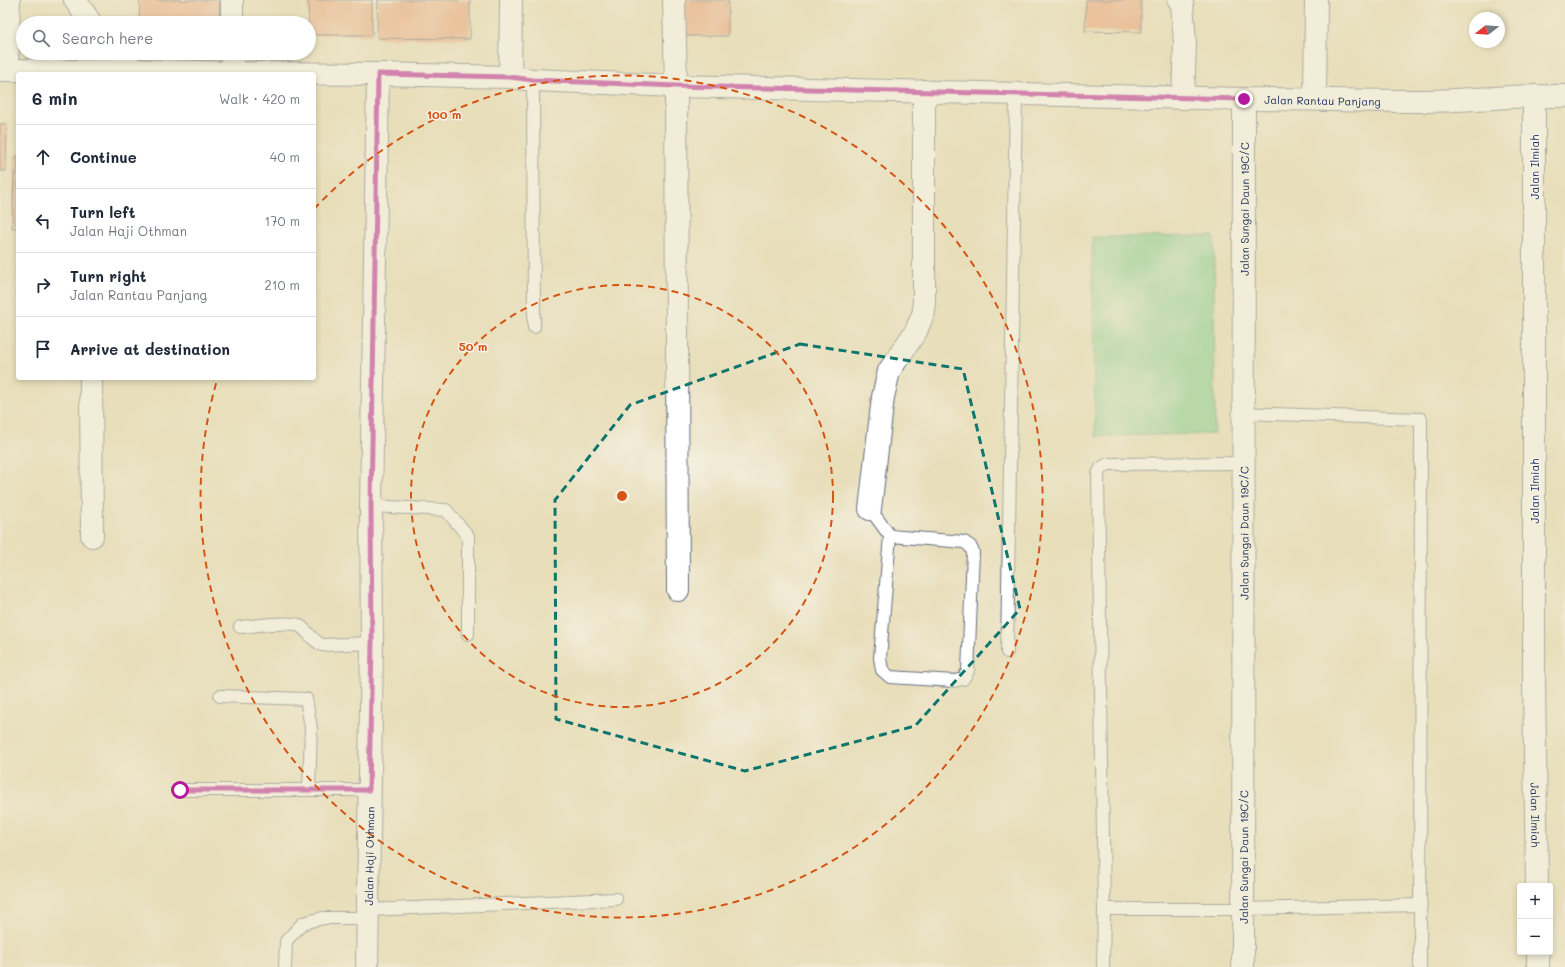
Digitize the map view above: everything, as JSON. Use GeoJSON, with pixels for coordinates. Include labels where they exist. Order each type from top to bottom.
{"type":"FeatureCollection","features":[{"type":"Feature","properties":{"kind":"street"},"geometry":{"type":"LineString","coordinates":[[4,70],[9,0]]}},
{"type":"Feature","properties":{"kind":"street"},"geometry":{"type":"LineString","coordinates":[[75,0],[86,16]]}},
{"type":"Feature","properties":{"kind":"street"},"geometry":{"type":"LineString","coordinates":[[232,0],[232,16]]}},
{"type":"Feature","properties":{"kind":"street"},"geometry":{"type":"LineString","coordinates":[[510,77],[511,0]]}},
{"type":"Feature","properties":{"kind":"street"},"geometry":{"type":"LineString","coordinates":[[674,0],[676,86],[678,590]]}},
{"type":"Feature","properties":{"kind":"street"},"geometry":{"type":"LineString","coordinates":[[1179,0],[1182,3],[1185,43],[1183,98]]}},
{"type":"Feature","properties":{"kind":"street"},"geometry":{"type":"LineString","coordinates":[[1316,0],[1316,98]]}},
{"type":"Feature","properties":{"kind":"street"},"geometry":{"type":"LineString","coordinates":[[125,60],[134,70]]}},
{"type":"Feature","properties":{"kind":"street","name":"Jalan Rantau Panjang"},"geometry":{"type":"LineString","coordinates":[[105,72],[243,68],[378,74],[510,77],[533,80],[676,86],[1183,98],[1316,98],[1418,101],[1565,96]]}},
{"type":"Feature","properties":{"kind":"street","name":"Jalan Rantau Panjang"},"geometry":{"type":"LineString","coordinates":[[4,70],[61,72]]}},
{"type":"Feature","properties":{"kind":"street","name":"Jalan Haji Othman"},"geometry":{"type":"LineString","coordinates":[[367,967],[372,643],[371,506],[378,74]]}},
{"type":"Feature","properties":{"kind":"street"},"geometry":{"type":"LineString","coordinates":[[870,509],[883,397],[889,371],[916,331],[924,312],[924,91]]}},
{"type":"Feature","properties":{"kind":"street","name":"Jalan Ilmiah"},"geometry":{"type":"LineString","coordinates":[[1534,96],[1534,682],[1537,883]]}},
{"type":"Feature","properties":{"kind":"street","name":"Jalan Sungai Daun 19C/C"},"geometry":{"type":"LineString","coordinates":[[1243,967],[1244,99]]}},
{"type":"Feature","properties":{"kind":"street"},"geometry":{"type":"LineString","coordinates":[[91,380],[92,536]]}},
{"type":"Feature","properties":{"kind":"street"},"geometry":{"type":"LineString","coordinates":[[1538,955],[1538,967]]}},
{"type":"Feature","properties":{"kind":"lane"},"geometry":{"type":"LineString","coordinates":[[533,80],[534,327]]}},
{"type":"Feature","properties":{"kind":"lane"},"geometry":{"type":"LineString","coordinates":[[1007,652],[1016,94]]}},
{"type":"Feature","properties":{"kind":"lane"},"geometry":{"type":"LineString","coordinates":[[1243,413],[1421,419],[1420,967]]}},
{"type":"Feature","properties":{"kind":"lane"},"geometry":{"type":"LineString","coordinates":[[1103,967],[1104,909],[1098,474],[1101,468],[1108,464],[1243,463]]}},
{"type":"Feature","properties":{"kind":"lane"},"geometry":{"type":"LineString","coordinates":[[371,506],[446,510],[468,536],[468,634]]}},
{"type":"Feature","properties":{"kind":"lane"},"geometry":{"type":"LineString","coordinates":[[870,509],[890,536],[880,658],[882,670],[890,676],[954,681],[963,679],[968,671],[973,552],[970,546],[964,542],[890,536]]}},
{"type":"Feature","properties":{"kind":"lane"},"geometry":{"type":"LineString","coordinates":[[240,627],[292,624],[301,627],[315,642],[322,645],[372,643]]}},
{"type":"Feature","properties":{"kind":"lane"},"geometry":{"type":"LineString","coordinates":[[220,696],[306,699],[311,728],[309,790]]}},
{"type":"Feature","properties":{"kind":"lane"},"geometry":{"type":"LineString","coordinates":[[180,790],[369,790]]}},
{"type":"Feature","properties":{"kind":"lane"},"geometry":{"type":"LineString","coordinates":[[285,967],[286,941],[303,923],[323,918],[616,898]]}},
{"type":"Feature","properties":{"kind":"lane"},"geometry":{"type":"LineString","coordinates":[[1104,909],[1242,909],[1421,905]]}},
{"type":"Feature","properties":{"kind":"highlighted area"},"geometry":{"type":"Polygon","coordinates":[[[800,344],[963,369],[1020,609],[915,726],[745,771],[556,719],[555,500],[630,405],[800,344]]]}},
{"type":"Feature","properties":{"kind":"green space"},"geometry":{"type":"Polygon","coordinates":[[[1214,236],[1215,434],[1095,436],[1092,237],[1214,236]]]}},
{"type":"Feature","properties":{"kind":"building"},"geometry":{"type":"Polygon","coordinates":[[[140,0],[220,0],[219,16],[139,16],[140,0]]]}},
{"type":"Feature","properties":{"kind":"building"},"geometry":{"type":"Polygon","coordinates":[[[308,0],[372,0],[372,35],[316,35],[316,16],[308,16],[308,0]]]}},
{"type":"Feature","properties":{"kind":"building"},"geometry":{"type":"Polygon","coordinates":[[[378,0],[470,0],[470,39],[377,38],[378,0]]]}},
{"type":"Feature","properties":{"kind":"building"},"geometry":{"type":"Polygon","coordinates":[[[681,0],[728,0],[728,36],[682,36],[681,0]]]}},
{"type":"Feature","properties":{"kind":"building"},"geometry":{"type":"Polygon","coordinates":[[[1086,0],[1141,0],[1141,32],[1085,31],[1086,0]]]}},
{"type":"Feature","properties":{"kind":"building"},"geometry":{"type":"Polygon","coordinates":[[[0,124],[7,124],[6,171],[0,171],[0,124]]]}},
{"type":"Feature","properties":{"kind":"building"},"geometry":{"type":"Polygon","coordinates":[[[15,156],[16,156],[16,228],[12,228],[15,156]]]}},
{"type":"Feature","properties":{"kind":"route"},"geometry":{"type":"LineString","coordinates":[[180,790],[369,790],[372,643],[371,506],[378,74],[510,77],[533,80],[676,86],[1244,99]]}}]}
